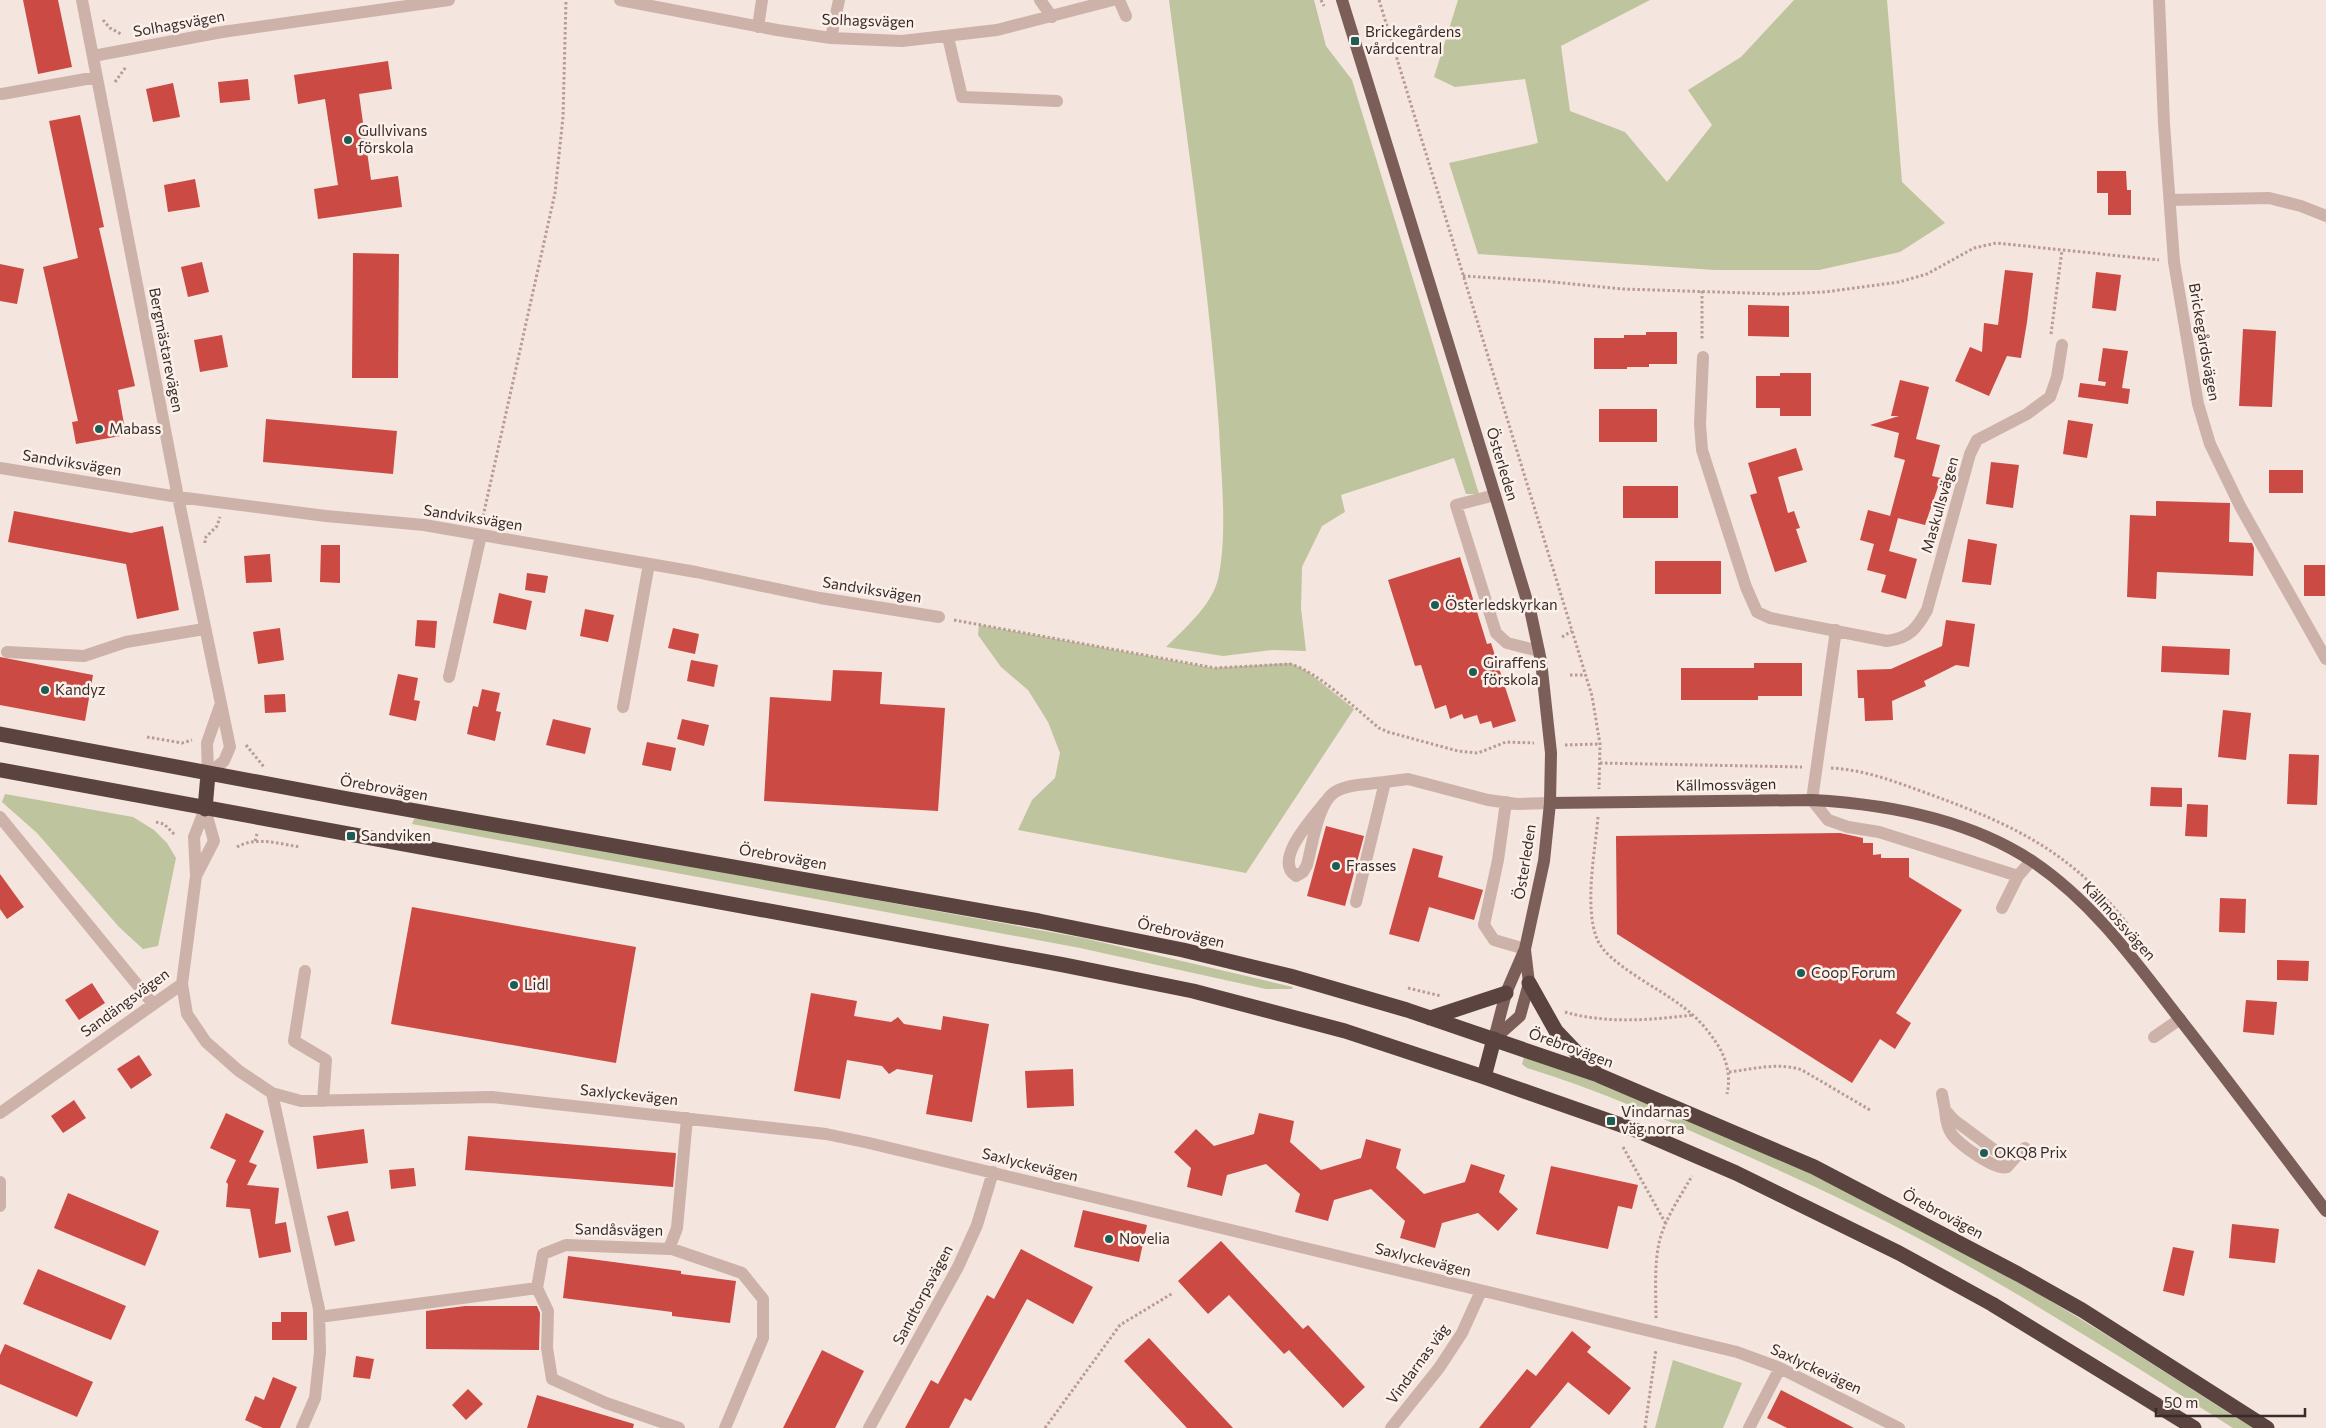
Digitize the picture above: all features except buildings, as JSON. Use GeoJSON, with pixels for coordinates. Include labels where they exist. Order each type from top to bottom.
{"type":"FeatureCollection","features":[{"type":"Feature","properties":{"kind":"highway","name":"Örebrovägen"},"geometry":{"type":"LineString","coordinates":[[0,734],[208,774],[1049,923],[1183,950],[1290,976],[1430,1018],[1598,1075],[1814,1167],[2001,1264],[2082,1310],[2267,1428]]}},
{"type":"Feature","properties":{"kind":"highway"},"geometry":{"type":"LineString","coordinates":[[0,770],[1064,965],[1192,991],[1345,1032],[1484,1077],[1649,1136],[1736,1173],[1899,1253],[1992,1304],[2194,1428]]}},
{"type":"Feature","properties":{"kind":"highway"},"geometry":{"type":"LineString","coordinates":[[205,809],[208,774]]}},
{"type":"Feature","properties":{"kind":"highway"},"geometry":{"type":"LineString","coordinates":[[1530,983],[1556,1032],[1598,1075]]}},
{"type":"Feature","properties":{"kind":"highway"},"geometry":{"type":"LineString","coordinates":[[1430,1018],[1506,993]]}},
{"type":"Feature","properties":{"kind":"highway"},"geometry":{"type":"LineString","coordinates":[[1484,1077],[1494,1039]]}},
{"type":"Feature","properties":{"kind":"main road","name":"Österleden"},"geometry":{"type":"LineString","coordinates":[[1342,0],[1531,614],[1547,703],[1550,744],[1550,803],[1544,861],[1525,949],[1506,993],[1494,1039]]}},
{"type":"Feature","properties":{"kind":"main road","name":"Källmossvägen"},"geometry":{"type":"LineString","coordinates":[[1550,803],[1812,800],[1850,802],[1890,808],[1960,827],[2031,861],[2086,903],[2137,963],[2326,1211]]}},
{"type":"Feature","properties":{"kind":"main road","name":"Österleden"},"geometry":{"type":"LineString","coordinates":[[1494,1039],[1520,1016],[1530,983],[1525,949]]}},
{"type":"Feature","properties":{"kind":"street","name":"Bergmästarevägen"},"geometry":{"type":"LineString","coordinates":[[82,0],[204,629],[230,747],[224,761],[208,774]]}},
{"type":"Feature","properties":{"kind":"street","name":"Solhagsvägen"},"geometry":{"type":"LineString","coordinates":[[93,56],[232,30],[449,0]]}},
{"type":"Feature","properties":{"kind":"street","name":"Solhagsvägen"},"geometry":{"type":"LineString","coordinates":[[620,0],[758,27],[831,38],[902,41],[997,30],[1113,0]]}},
{"type":"Feature","properties":{"kind":"street"},"geometry":{"type":"LineString","coordinates":[[758,27],[762,0]]}},
{"type":"Feature","properties":{"kind":"street"},"geometry":{"type":"LineString","coordinates":[[831,38],[839,0]]}},
{"type":"Feature","properties":{"kind":"street"},"geometry":{"type":"LineString","coordinates":[[1040,0],[1052,17]]}},
{"type":"Feature","properties":{"kind":"street"},"geometry":{"type":"LineString","coordinates":[[1119,0],[1126,16]]}},
{"type":"Feature","properties":{"kind":"street","name":"Brickegårdsvägen"},"geometry":{"type":"LineString","coordinates":[[2159,0],[2174,262],[2198,404],[2210,444],[2240,506],[2326,659]]}},
{"type":"Feature","properties":{"kind":"street"},"geometry":{"type":"LineString","coordinates":[[948,37],[962,97],[1057,101]]}},
{"type":"Feature","properties":{"kind":"street"},"geometry":{"type":"LineString","coordinates":[[2,94],[97,77]]}},
{"type":"Feature","properties":{"kind":"street"},"geometry":{"type":"LineString","coordinates":[[2170,200],[2269,198],[2302,206],[2326,216]]}},
{"type":"Feature","properties":{"kind":"street","name":"Maskullsvägen"},"geometry":{"type":"LineString","coordinates":[[1703,357],[1700,424],[1702,450],[1746,588],[1757,612],[1770,618],[1887,641],[1902,639],[1915,631],[1927,610],[1970,454],[1977,440],[2045,403],[2054,390],[2062,345]]}},
{"type":"Feature","properties":{"kind":"street","name":"Sandviksvägen"},"geometry":{"type":"LineString","coordinates":[[0,468],[218,502],[326,516],[424,525],[649,564],[820,598],[939,617]]}},
{"type":"Feature","properties":{"kind":"street"},"geometry":{"type":"LineString","coordinates":[[1495,495],[1456,504],[1496,633],[1506,643],[1539,651]]}},
{"type":"Feature","properties":{"kind":"street"},"geometry":{"type":"LineString","coordinates":[[449,677],[481,535]]}},
{"type":"Feature","properties":{"kind":"street"},"geometry":{"type":"LineString","coordinates":[[623,707],[649,564]]}},
{"type":"Feature","properties":{"kind":"street"},"geometry":{"type":"LineString","coordinates":[[6,652],[84,656],[126,642],[204,629]]}},
{"type":"Feature","properties":{"kind":"street"},"geometry":{"type":"LineString","coordinates":[[1836,630],[1812,800],[1828,820],[1848,827],[1879,832],[2018,876]]}},
{"type":"Feature","properties":{"kind":"street"},"geometry":{"type":"LineString","coordinates":[[208,774],[207,743],[220,706]]}},
{"type":"Feature","properties":{"kind":"street"},"geometry":{"type":"LineString","coordinates":[[1325,802],[1307,864],[1303,872],[1296,876],[1291,872],[1288,865],[1292,848],[1325,802],[1334,792],[1344,789],[1408,779],[1506,802],[1550,803]]}},
{"type":"Feature","properties":{"kind":"street"},"geometry":{"type":"LineString","coordinates":[[1356,902],[1385,782]]}},
{"type":"Feature","properties":{"kind":"street"},"geometry":{"type":"LineString","coordinates":[[1506,802],[1498,860],[1484,925],[1494,940],[1525,949]]}},
{"type":"Feature","properties":{"kind":"street","name":"Sandängsvägen"},"geometry":{"type":"LineString","coordinates":[[196,876],[214,841],[205,809]]}},
{"type":"Feature","properties":{"kind":"street","name":"Sandängsvägen"},"geometry":{"type":"LineString","coordinates":[[0,1113],[182,984],[196,876],[194,837],[205,809]]}},
{"type":"Feature","properties":{"kind":"street"},"geometry":{"type":"LineString","coordinates":[[0,818],[153,1004]]}},
{"type":"Feature","properties":{"kind":"street"},"geometry":{"type":"LineString","coordinates":[[2002,908],[2018,876],[2031,861]]}},
{"type":"Feature","properties":{"kind":"street"},"geometry":{"type":"LineString","coordinates":[[305,971],[294,1041],[326,1060],[324,1102]]}},
{"type":"Feature","properties":{"kind":"street","name":"Saxlyckevägen"},"geometry":{"type":"LineString","coordinates":[[182,984],[188,1014],[206,1042],[239,1071],[272,1092],[301,1101],[492,1097],[826,1134],[993,1172],[1481,1291],[1657,1331],[1737,1352],[1780,1368],[1899,1428]]}},
{"type":"Feature","properties":{"kind":"street"},"geometry":{"type":"LineString","coordinates":[[2154,1037],[2180,1019]]}},
{"type":"Feature","properties":{"kind":"street"},"geometry":{"type":"LineString","coordinates":[[272,1092],[319,1317],[320,1352],[315,1398],[302,1428]]}},
{"type":"Feature","properties":{"kind":"street"},"geometry":{"type":"LineString","coordinates":[[1942,1094],[1946,1123],[1957,1140],[1997,1168],[2008,1167],[2025,1148]]}},
{"type":"Feature","properties":{"kind":"street","name":"Sandåsvägen"},"geometry":{"type":"LineString","coordinates":[[537,1288],[543,1254],[566,1245],[669,1248],[676,1228],[687,1118]]}},
{"type":"Feature","properties":{"kind":"street","name":"Sandtorpsvägen"},"geometry":{"type":"LineString","coordinates":[[870,1428],[958,1267],[978,1225],[993,1172]]}},
{"type":"Feature","properties":{"kind":"street"},"geometry":{"type":"LineString","coordinates":[[0,1182],[0,1206]]}},
{"type":"Feature","properties":{"kind":"street"},"geometry":{"type":"LineString","coordinates":[[669,1248],[742,1273],[763,1299],[763,1338],[725,1428]]}},
{"type":"Feature","properties":{"kind":"street"},"geometry":{"type":"LineString","coordinates":[[319,1317],[537,1288],[548,1311],[547,1348],[552,1379],[606,1404],[679,1428]]}},
{"type":"Feature","properties":{"kind":"street","name":"Vindarnas väg"},"geometry":{"type":"LineString","coordinates":[[1391,1428],[1439,1368],[1462,1333],[1481,1291]]}},
{"type":"Feature","properties":{"kind":"street"},"geometry":{"type":"LineString","coordinates":[[1749,1428],[1780,1368]]}},
{"type":"Feature","properties":{"kind":"path"},"geometry":{"type":"LineString","coordinates":[[481,535],[482,512],[519,360],[555,193],[563,117],[566,0]]}},
{"type":"Feature","properties":{"kind":"path"},"geometry":{"type":"LineString","coordinates":[[1321,0],[1324,6]]}},
{"type":"Feature","properties":{"kind":"path"},"geometry":{"type":"LineString","coordinates":[[1379,0],[1572,631],[1598,722],[1600,744],[1599,802],[1592,907],[1597,939],[1602,948],[1613,959],[1694,1015],[1715,1041],[1729,1072],[1727,1094]]}},
{"type":"Feature","properties":{"kind":"path"},"geometry":{"type":"LineString","coordinates":[[100,14],[110,28],[126,36],[132,60],[120,72],[115,81],[115,87]]}},
{"type":"Feature","properties":{"kind":"path"},"geometry":{"type":"LineString","coordinates":[[1463,276],[1543,280],[1623,289],[1779,294],[1852,290],[1927,274],[1974,248],[1996,243],[2174,262]]}},
{"type":"Feature","properties":{"kind":"path"},"geometry":{"type":"LineString","coordinates":[[2062,250],[2051,335],[2062,345]]}},
{"type":"Feature","properties":{"kind":"path"},"geometry":{"type":"LineString","coordinates":[[1702,291],[1703,357]]}},
{"type":"Feature","properties":{"kind":"path"},"geometry":{"type":"LineString","coordinates":[[205,545],[205,538],[220,520],[218,502]]}},
{"type":"Feature","properties":{"kind":"path"},"geometry":{"type":"LineString","coordinates":[[939,617],[1214,668],[1290,664],[1299,666],[1379,728],[1469,753],[1478,753],[1495,746],[1515,742],[1600,744]]}},
{"type":"Feature","properties":{"kind":"path"},"geometry":{"type":"LineString","coordinates":[[1562,637],[1572,631]]}},
{"type":"Feature","properties":{"kind":"path"},"geometry":{"type":"LineString","coordinates":[[1570,675],[1585,675]]}},
{"type":"Feature","properties":{"kind":"path"},"geometry":{"type":"LineString","coordinates":[[244,740],[252,754],[267,771]]}},
{"type":"Feature","properties":{"kind":"path"},"geometry":{"type":"LineString","coordinates":[[156,822],[164,824],[175,835]]}},
{"type":"Feature","properties":{"kind":"path"},"geometry":{"type":"LineString","coordinates":[[237,847],[246,842],[256,841],[300,847]]}},
{"type":"Feature","properties":{"kind":"path"},"geometry":{"type":"LineString","coordinates":[[1558,1010],[1582,1017],[1612,1020],[1694,1015]]}},
{"type":"Feature","properties":{"kind":"path"},"geometry":{"type":"LineString","coordinates":[[1729,1072],[1772,1066],[1791,1066],[1802,1070],[1870,1110]]}},
{"type":"Feature","properties":{"kind":"path"},"geometry":{"type":"LineString","coordinates":[[1623,1147],[1666,1224]]}},
{"type":"Feature","properties":{"kind":"path"},"geometry":{"type":"LineString","coordinates":[[1645,1428],[1657,1345],[1656,1267],[1659,1243],[1666,1224],[1692,1176]]}},
{"type":"Feature","properties":{"kind":"path"},"geometry":{"type":"LineString","coordinates":[[1045,1428],[1120,1326],[1173,1293]]}},
{"type":"Feature","properties":{"kind":"green space"},"geometry":{"type":"Polygon","coordinates":[[[1169,0],[1314,0],[1326,46],[1352,80],[1479,494],[1466,494],[1454,458],[1341,495],[1345,512],[1322,526],[1302,567],[1301,608],[1306,651],[1273,650],[1223,656],[1166,647],[1204,607],[1215,589],[1223,543],[1219,428],[1210,321],[1169,0]]]}},
{"type":"Feature","properties":{"kind":"green space"},"geometry":{"type":"Polygon","coordinates":[[[1458,0],[1650,0],[1561,46],[1570,111],[1625,132],[1667,182],[1712,125],[1688,90],[1741,57],[1794,0],[1887,0],[1902,182],[1945,223],[1900,252],[1819,270],[1715,270],[1478,254],[1449,163],[1538,143],[1525,79],[1455,87],[1434,77],[1458,0]]]}},
{"type":"Feature","properties":{"kind":"green space"},"geometry":{"type":"Polygon","coordinates":[[[979,625],[1212,668],[1290,663],[1308,672],[1354,709],[1246,873],[1018,830],[1032,800],[1055,778],[1060,753],[1048,722],[1028,690],[1001,667],[978,635],[979,625]]]}},
{"type":"Feature","properties":{"kind":"green space"},"geometry":{"type":"Polygon","coordinates":[[[5,794],[133,817],[154,830],[167,843],[176,858],[158,946],[143,949],[119,927],[37,833],[2,802],[5,794]]]}},
{"type":"Feature","properties":{"kind":"green space"},"geometry":{"type":"Polygon","coordinates":[[[414,819],[430,819],[471,826],[1083,938],[1293,987],[1292,989],[1266,989],[1080,948],[412,824],[414,819]]]}},
{"type":"Feature","properties":{"kind":"green space"},"geometry":{"type":"Polygon","coordinates":[[[1524,1057],[1659,1107],[1792,1164],[1857,1196],[2047,1299],[2125,1346],[2253,1428],[2233,1428],[2006,1288],[1875,1216],[1792,1176],[1665,1120],[1597,1092],[1527,1068],[1522,1064],[1524,1057]]]}},
{"type":"Feature","properties":{"kind":"green space"},"geometry":{"type":"Polygon","coordinates":[[[1673,1360],[1742,1383],[1723,1428],[1655,1428],[1673,1360]]]}},
{"type":"Feature","properties":{"kind":"place","name":"Brickegårdens vårdcentral"},"geometry":{"type":"Point","coordinates":[1355,41]}},
{"type":"Feature","properties":{"kind":"place","name":"Gullvivans förskola"},"geometry":{"type":"Point","coordinates":[348,140]}},
{"type":"Feature","properties":{"kind":"place","name":"Mabass"},"geometry":{"type":"Point","coordinates":[99,429]}},
{"type":"Feature","properties":{"kind":"place","name":"Österledskyrkan"},"geometry":{"type":"Point","coordinates":[1435,605]}},
{"type":"Feature","properties":{"kind":"place","name":"Giraffens förskola"},"geometry":{"type":"Point","coordinates":[1473,672]}},
{"type":"Feature","properties":{"kind":"place","name":"Kandyz"},"geometry":{"type":"Point","coordinates":[45,690]}},
{"type":"Feature","properties":{"kind":"place","name":"Sandviken"},"geometry":{"type":"Point","coordinates":[351,836]}},
{"type":"Feature","properties":{"kind":"place","name":"Frasses"},"geometry":{"type":"Point","coordinates":[1336,866]}},
{"type":"Feature","properties":{"kind":"place","name":"Coop Forum"},"geometry":{"type":"Point","coordinates":[1801,973]}},
{"type":"Feature","properties":{"kind":"place","name":"Lidl"},"geometry":{"type":"Point","coordinates":[514,985]}},
{"type":"Feature","properties":{"kind":"place","name":"Vindarnas väg norra"},"geometry":{"type":"Point","coordinates":[1611,1121]}},
{"type":"Feature","properties":{"kind":"place","name":"OKQ8 Prix"},"geometry":{"type":"Point","coordinates":[1984,1153]}},
{"type":"Feature","properties":{"kind":"place","name":"Novelia"},"geometry":{"type":"Point","coordinates":[1109,1239]}}]}
